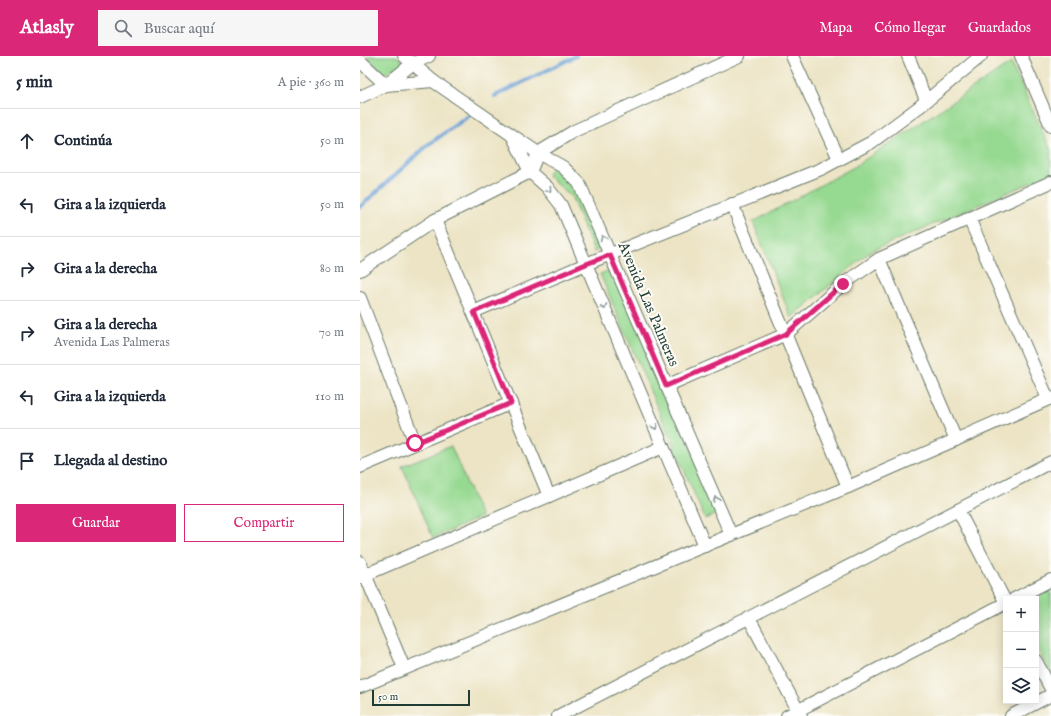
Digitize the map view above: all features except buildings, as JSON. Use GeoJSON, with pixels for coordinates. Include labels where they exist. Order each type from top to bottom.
{"type":"FeatureCollection","features":[{"type":"Feature","properties":{"kind":"street"},"geometry":{"type":"LineString","coordinates":[[386,85],[408,60],[429,56]]}},
{"type":"Feature","properties":{"kind":"street"},"geometry":{"type":"LineString","coordinates":[[360,270],[435,220],[530,172],[538,153],[574,131],[739,56]]}},
{"type":"Feature","properties":{"kind":"street"},"geometry":{"type":"LineString","coordinates":[[792,56],[839,159]]}},
{"type":"Feature","properties":{"kind":"street"},"geometry":{"type":"LineString","coordinates":[[908,56],[926,100]]}},
{"type":"Feature","properties":{"kind":"street"},"geometry":{"type":"LineString","coordinates":[[474,312],[586,264],[821,169],[872,142],[981,56]]}},
{"type":"Feature","properties":{"kind":"street"},"geometry":{"type":"LineString","coordinates":[[1021,56],[1051,126]]}},
{"type":"Feature","properties":{"kind":"street","name":"Avenida Las Palmeras"},"geometry":{"type":"LineString","coordinates":[[408,60],[433,81],[512,136],[563,167],[579,183],[731,535]]}},
{"type":"Feature","properties":{"kind":"street"},"geometry":{"type":"LineString","coordinates":[[360,61],[386,85]]}},
{"type":"Feature","properties":{"kind":"street"},"geometry":{"type":"LineString","coordinates":[[360,97],[386,85],[433,81]]}},
{"type":"Feature","properties":{"kind":"street","name":"Avenida Las Palmeras"},"geometry":{"type":"LineString","coordinates":[[512,136],[530,172],[547,187],[561,205],[705,546]]}},
{"type":"Feature","properties":{"kind":"street"},"geometry":{"type":"LineString","coordinates":[[666,386],[786,334],[843,284],[879,259],[1051,182]]}},
{"type":"Feature","properties":{"kind":"street"},"geometry":{"type":"LineString","coordinates":[[732,204],[848,487]]}},
{"type":"Feature","properties":{"kind":"street"},"geometry":{"type":"LineString","coordinates":[[360,687],[848,487],[1050,398],[969,218]]}},
{"type":"Feature","properties":{"kind":"street"},"geometry":{"type":"LineString","coordinates":[[435,220],[549,496]]}},
{"type":"Feature","properties":{"kind":"street"},"geometry":{"type":"LineString","coordinates":[[879,259],[956,440]]}},
{"type":"Feature","properties":{"kind":"street"},"geometry":{"type":"LineString","coordinates":[[360,298],[415,443]]}},
{"type":"Feature","properties":{"kind":"street"},"geometry":{"type":"LineString","coordinates":[[360,467],[511,403]]}},
{"type":"Feature","properties":{"kind":"street"},"geometry":{"type":"LineString","coordinates":[[363,575],[663,447]]}},
{"type":"Feature","properties":{"kind":"street"},"geometry":{"type":"LineString","coordinates":[[558,716],[958,510],[1050,466]]}},
{"type":"Feature","properties":{"kind":"street"},"geometry":{"type":"LineString","coordinates":[[958,510],[1003,597]]}},
{"type":"Feature","properties":{"kind":"street"},"geometry":{"type":"LineString","coordinates":[[360,562],[363,575],[404,668]]}},
{"type":"Feature","properties":{"kind":"street"},"geometry":{"type":"LineString","coordinates":[[1020,596],[1051,580]]}},
{"type":"Feature","properties":{"kind":"street"},"geometry":{"type":"LineString","coordinates":[[787,716],[800,713],[1003,605]]}},
{"type":"Feature","properties":{"kind":"street"},"geometry":{"type":"LineString","coordinates":[[749,618],[800,713]]}},
{"type":"Feature","properties":{"kind":"street"},"geometry":{"type":"LineString","coordinates":[[1039,667],[1051,689]]}},
{"type":"Feature","properties":{"kind":"street"},"geometry":{"type":"LineString","coordinates":[[1011,716],[1051,695]]}},
{"type":"Feature","properties":{"kind":"green space"},"geometry":{"type":"Polygon","coordinates":[[[367,56],[397,56],[404,63],[384,74],[367,56]]]}},
{"type":"Feature","properties":{"kind":"green space"},"geometry":{"type":"Polygon","coordinates":[[[1011,63],[1051,150],[1051,174],[871,251],[791,318],[753,222],[852,168],[1011,63]]]}},
{"type":"Feature","properties":{"kind":"green space"},"geometry":{"type":"Polygon","coordinates":[[[554,165],[577,186],[604,247],[594,252],[571,196],[547,175],[554,165]]]}},
{"type":"Feature","properties":{"kind":"green space"},"geometry":{"type":"Polygon","coordinates":[[[614,269],[719,513],[705,519],[600,274],[614,269]]]}},
{"type":"Feature","properties":{"kind":"green space"},"geometry":{"type":"Polygon","coordinates":[[[451,446],[481,517],[433,538],[402,466],[451,446]]]}},
{"type":"Feature","properties":{"kind":"green space"},"geometry":{"type":"Polygon","coordinates":[[[1051,583],[1051,674],[1039,652],[1039,596],[1027,596],[1051,583]]]}},
{"type":"Feature","properties":{"kind":"waterway"},"geometry":{"type":"LineString","coordinates":[[495,96],[576,56]]}},
{"type":"Feature","properties":{"kind":"waterway"},"geometry":{"type":"LineString","coordinates":[[360,207],[429,144],[470,115]]}},
{"type":"Feature","properties":{"kind":"route"},"geometry":{"type":"LineString","coordinates":[[415,443],[511,403],[474,312],[610,255],[666,386],[786,334],[843,284]]}}]}
